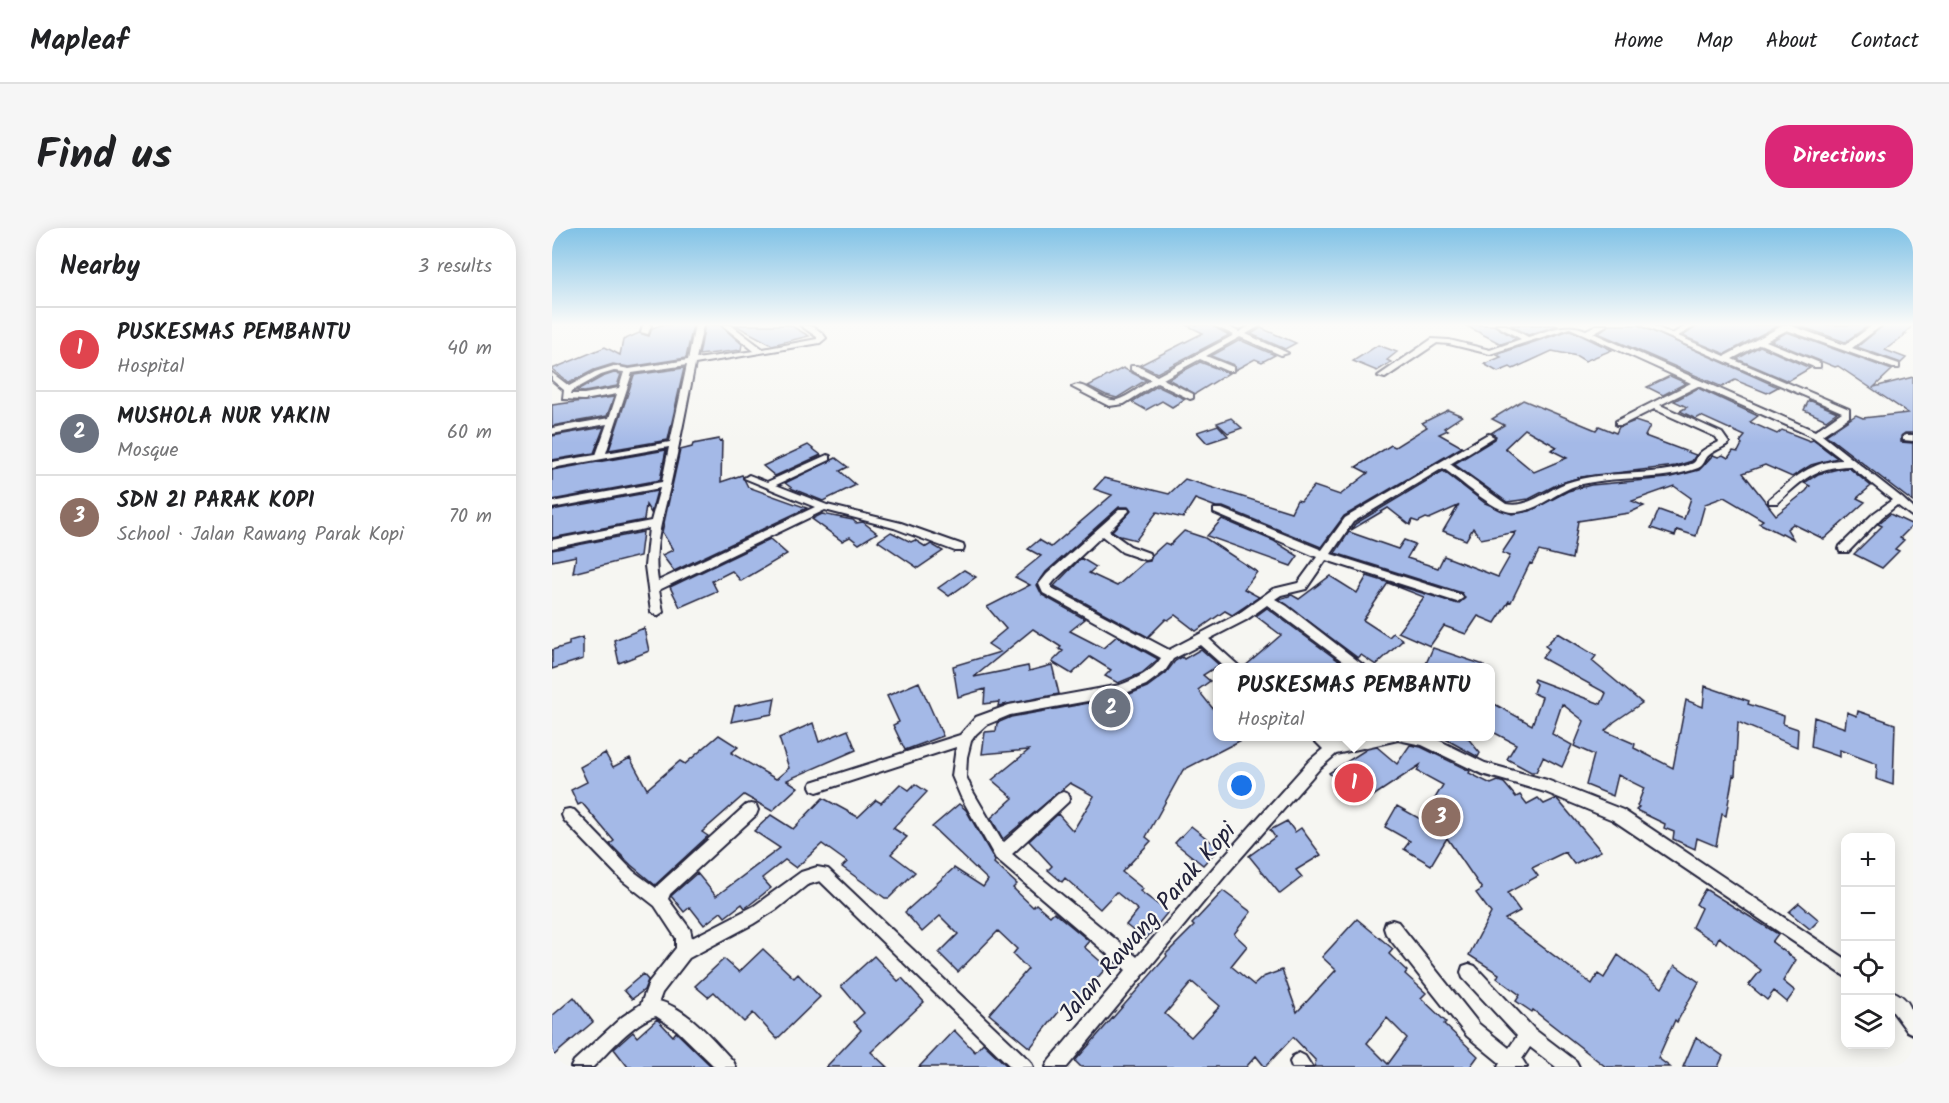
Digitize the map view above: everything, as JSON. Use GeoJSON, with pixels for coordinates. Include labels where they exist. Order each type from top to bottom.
{"type":"FeatureCollection","features":[{"type":"Feature","properties":{"kind":"street"},"geometry":{"type":"LineString","coordinates":[[623,390],[574,398],[566,397],[568,390],[605,371],[621,367],[629,371],[669,364]]}},
{"type":"Feature","properties":{"kind":"street"},"geometry":{"type":"LineString","coordinates":[[657,612],[650,566],[655,523],[666,484],[692,364]]}},
{"type":"Feature","properties":{"kind":"street"},"geometry":{"type":"LineString","coordinates":[[1076,387],[1109,403],[1115,403],[1126,399],[1185,364]]}},
{"type":"Feature","properties":{"kind":"street"},"geometry":{"type":"LineString","coordinates":[[1219,364],[1230,369]]}},
{"type":"Feature","properties":{"kind":"street"},"geometry":{"type":"LineString","coordinates":[[1382,376],[1400,364]]}},
{"type":"Feature","properties":{"kind":"street"},"geometry":{"type":"LineString","coordinates":[[1658,364],[1816,435],[1913,514]]}},
{"type":"Feature","properties":{"kind":"street"},"geometry":{"type":"LineString","coordinates":[[1738,364],[1846,411],[1845,415],[1816,435]]}},
{"type":"Feature","properties":{"kind":"street"},"geometry":{"type":"LineString","coordinates":[[1891,364],[1896,366]]}},
{"type":"Feature","properties":{"kind":"street"},"geometry":{"type":"LineString","coordinates":[[1134,368],[1190,396]]}},
{"type":"Feature","properties":{"kind":"street"},"geometry":{"type":"LineString","coordinates":[[600,457],[629,371]]}},
{"type":"Feature","properties":{"kind":"street"},"geometry":{"type":"LineString","coordinates":[[552,375],[568,390]]}},
{"type":"Feature","properties":{"kind":"street"},"geometry":{"type":"LineString","coordinates":[[1619,423],[1699,382]]}},
{"type":"Feature","properties":{"kind":"street"},"geometry":{"type":"LineString","coordinates":[[1444,464],[1480,488],[1503,507],[1514,510],[1546,498],[1572,484],[1695,466],[1700,463],[1703,455],[1724,443],[1719,435],[1655,406]]}},
{"type":"Feature","properties":{"kind":"street"},"geometry":{"type":"LineString","coordinates":[[552,431],[612,420]]}},
{"type":"Feature","properties":{"kind":"street"},"geometry":{"type":"LineString","coordinates":[[1137,968],[1001,854],[966,793],[959,776],[960,757],[965,739],[981,721],[1009,710],[1121,690],[1142,682],[1161,668],[1169,656],[1242,617],[1277,592],[1304,584],[1349,520],[1489,437]]}},
{"type":"Feature","properties":{"kind":"street"},"geometry":{"type":"LineString","coordinates":[[552,465],[673,444]]}},
{"type":"Feature","properties":{"kind":"street"},"geometry":{"type":"LineString","coordinates":[[768,485],[827,458]]}},
{"type":"Feature","properties":{"kind":"street"},"geometry":{"type":"LineString","coordinates":[[1773,501],[1811,468],[1832,463],[1853,464]]}},
{"type":"Feature","properties":{"kind":"street"},"geometry":{"type":"LineString","coordinates":[[749,478],[824,507],[897,525],[959,548]]}},
{"type":"Feature","properties":{"kind":"street"},"geometry":{"type":"LineString","coordinates":[[552,505],[666,484]]}},
{"type":"Feature","properties":{"kind":"street"},"geometry":{"type":"LineString","coordinates":[[1844,549],[1878,515],[1898,501]]}},
{"type":"Feature","properties":{"kind":"street"},"geometry":{"type":"LineString","coordinates":[[653,588],[824,507]]}},
{"type":"Feature","properties":{"kind":"street"},"geometry":{"type":"LineString","coordinates":[[1124,511],[1045,584],[1047,590],[1169,656]]}},
{"type":"Feature","properties":{"kind":"street"},"geometry":{"type":"LineString","coordinates":[[1218,511],[1323,555],[1457,598]]}},
{"type":"Feature","properties":{"kind":"street"},"geometry":{"type":"LineString","coordinates":[[552,544],[655,523]]}},
{"type":"Feature","properties":{"kind":"street"},"geometry":{"type":"LineString","coordinates":[[1102,531],[1126,549],[1145,556]]}},
{"type":"Feature","properties":{"kind":"street"},"geometry":{"type":"LineString","coordinates":[[1266,599],[1283,609],[1354,663]]}},
{"type":"Feature","properties":{"kind":"street"},"geometry":{"type":"LineString","coordinates":[[1201,639],[1228,663]]}},
{"type":"Feature","properties":{"kind":"street"},"geometry":{"type":"LineString","coordinates":[[817,786],[965,739]]}},
{"type":"Feature","properties":{"kind":"street"},"geometry":{"type":"LineString","coordinates":[[1322,741],[1332,749]]}},
{"type":"Feature","properties":{"kind":"street","name":"Jalan Rawang Parak Kopi"},"geometry":{"type":"LineString","coordinates":[[1055,1067],[1137,968],[1315,764],[1332,749],[1358,741]]}},
{"type":"Feature","properties":{"kind":"street"},"geometry":{"type":"LineString","coordinates":[[1426,741],[1482,768],[1547,786],[1618,816],[1841,966]]}},
{"type":"Feature","properties":{"kind":"street"},"geometry":{"type":"LineString","coordinates":[[1001,854],[1063,798]]}},
{"type":"Feature","properties":{"kind":"street"},"geometry":{"type":"LineString","coordinates":[[660,901],[663,890],[751,810]]}},
{"type":"Feature","properties":{"kind":"street"},"geometry":{"type":"LineString","coordinates":[[569,815],[628,876],[660,901],[684,935],[683,952]]}},
{"type":"Feature","properties":{"kind":"street"},"geometry":{"type":"LineString","coordinates":[[580,1067],[648,1009],[660,981],[683,952],[775,901],[804,878],[817,873],[823,874],[1024,1067]]}},
{"type":"Feature","properties":{"kind":"street"},"geometry":{"type":"LineString","coordinates":[[1392,928],[1473,1030],[1512,1065],[1528,1035]]}},
{"type":"Feature","properties":{"kind":"street"},"geometry":{"type":"LineString","coordinates":[[1469,972],[1528,1035],[1570,1067]]}},
{"type":"Feature","properties":{"kind":"street"},"geometry":{"type":"LineString","coordinates":[[1895,1001],[1913,1025]]}},
{"type":"Feature","properties":{"kind":"street"},"geometry":{"type":"LineString","coordinates":[[648,1009],[662,1010],[674,1017],[728,1067]]}},
{"type":"Feature","properties":{"kind":"building"},"geometry":{"type":"Polygon","coordinates":[[[564,364],[613,364],[594,370],[569,383],[552,369],[564,364]]]}},
{"type":"Feature","properties":{"kind":"building"},"geometry":{"type":"Polygon","coordinates":[[[614,364],[647,364],[629,367],[614,364]]]}},
{"type":"Feature","properties":{"kind":"building"},"geometry":{"type":"Polygon","coordinates":[[[1142,364],[1174,364],[1157,373],[1140,365],[1142,364]]]}},
{"type":"Feature","properties":{"kind":"building"},"geometry":{"type":"Polygon","coordinates":[[[1196,364],[1206,364],[1229,373],[1195,394],[1168,379],[1196,364]]]}},
{"type":"Feature","properties":{"kind":"building"},"geometry":{"type":"Polygon","coordinates":[[[1232,364],[1246,364],[1235,370],[1232,364]]]}},
{"type":"Feature","properties":{"kind":"building"},"geometry":{"type":"Polygon","coordinates":[[[1361,364],[1388,364],[1377,371],[1361,364]]]}},
{"type":"Feature","properties":{"kind":"building"},"geometry":{"type":"Polygon","coordinates":[[[1484,364],[1524,364],[1513,369],[1510,367],[1498,372],[1484,364]]]}},
{"type":"Feature","properties":{"kind":"building"},"geometry":{"type":"Polygon","coordinates":[[[1670,364],[1727,364],[1778,387],[1767,393],[1735,380],[1722,387],[1670,364]]]}},
{"type":"Feature","properties":{"kind":"building"},"geometry":{"type":"Polygon","coordinates":[[[1749,364],[1801,364],[1810,368],[1788,381],[1749,364]]]}},
{"type":"Feature","properties":{"kind":"building"},"geometry":{"type":"Polygon","coordinates":[[[1828,364],[1876,364],[1892,370],[1874,387],[1913,377],[1913,433],[1905,433],[1901,436],[1901,442],[1913,443],[1913,502],[1826,435],[1856,415],[1863,418],[1908,413],[1838,366],[1828,364]]]}},
{"type":"Feature","properties":{"kind":"building"},"geometry":{"type":"Polygon","coordinates":[[[684,368],[668,440],[609,450],[634,375],[684,368]]]}},
{"type":"Feature","properties":{"kind":"building"},"geometry":{"type":"Polygon","coordinates":[[[1123,368],[1146,380],[1117,398],[1088,386],[1123,368]]]}},
{"type":"Feature","properties":{"kind":"building"},"geometry":{"type":"Polygon","coordinates":[[[614,373],[621,374],[617,386],[584,392],[577,391],[602,377],[614,373]]]}},
{"type":"Feature","properties":{"kind":"building"},"geometry":{"type":"Polygon","coordinates":[[[1670,376],[1686,383],[1663,395],[1647,387],[1670,376]]]}},
{"type":"Feature","properties":{"kind":"building"},"geometry":{"type":"Polygon","coordinates":[[[1157,386],[1185,399],[1172,407],[1162,401],[1146,410],[1132,402],[1157,386]]]}},
{"type":"Feature","properties":{"kind":"building"},"geometry":{"type":"Polygon","coordinates":[[[1698,388],[1758,416],[1750,422],[1777,434],[1782,430],[1810,441],[1813,440],[1837,458],[1811,465],[1792,477],[1765,465],[1743,473],[1776,515],[1806,491],[1810,486],[1804,483],[1818,474],[1838,469],[1849,468],[1871,486],[1857,498],[1865,502],[1824,539],[1793,524],[1787,529],[1793,539],[1759,523],[1763,520],[1724,497],[1705,504],[1696,536],[1677,530],[1675,536],[1651,528],[1659,510],[1684,519],[1691,498],[1674,486],[1632,501],[1644,506],[1629,513],[1578,521],[1572,559],[1539,551],[1532,564],[1530,563],[1511,602],[1509,601],[1495,623],[1478,616],[1466,634],[1444,626],[1430,646],[1398,632],[1424,597],[1388,583],[1363,620],[1389,637],[1393,633],[1403,640],[1378,663],[1373,663],[1361,655],[1358,658],[1279,599],[1292,595],[1299,599],[1330,576],[1357,593],[1367,576],[1458,604],[1465,598],[1462,593],[1335,553],[1349,532],[1398,549],[1404,540],[1415,544],[1407,558],[1438,568],[1444,556],[1498,577],[1510,556],[1502,553],[1516,532],[1481,539],[1473,528],[1466,540],[1443,531],[1458,506],[1429,519],[1418,522],[1412,520],[1410,525],[1388,508],[1351,530],[1355,524],[1443,471],[1485,503],[1512,514],[1530,511],[1568,491],[1591,485],[1668,478],[1699,470],[1713,455],[1718,457],[1723,455],[1728,458],[1733,451],[1738,452],[1742,444],[1740,442],[1745,436],[1701,416],[1696,419],[1680,411],[1687,407],[1674,401],[1698,388]]]}},
{"type":"Feature","properties":{"kind":"building"},"geometry":{"type":"Polygon","coordinates":[[[614,397],[607,416],[552,426],[552,405],[614,397]]]}},
{"type":"Feature","properties":{"kind":"building"},"geometry":{"type":"Polygon","coordinates":[[[1523,400],[1596,430],[1599,426],[1616,433],[1619,427],[1635,421],[1650,426],[1645,436],[1696,455],[1692,461],[1676,466],[1581,477],[1558,484],[1529,499],[1507,502],[1454,464],[1495,439],[1496,436],[1491,433],[1504,425],[1492,419],[1523,400]],[[1525,429],[1505,448],[1534,472],[1567,458],[1551,450],[1557,447],[1525,429]]]}},
{"type":"Feature","properties":{"kind":"building"},"geometry":{"type":"Polygon","coordinates":[[[1809,400],[1837,412],[1826,420],[1804,410],[1809,400]]]}},
{"type":"Feature","properties":{"kind":"building"},"geometry":{"type":"Polygon","coordinates":[[[1448,410],[1462,416],[1444,428],[1448,430],[1439,434],[1462,447],[1344,516],[1321,547],[1223,507],[1216,507],[1195,499],[1183,518],[1157,512],[1136,540],[1120,536],[1112,531],[1131,511],[1128,507],[1119,507],[1046,572],[1037,585],[1042,595],[1085,619],[1070,631],[1103,648],[1117,636],[1158,659],[1142,673],[1118,683],[1105,676],[1111,670],[1090,657],[1072,674],[1052,662],[1063,651],[1059,649],[1061,647],[1033,629],[974,677],[1028,666],[1029,671],[1052,665],[1059,694],[998,706],[999,702],[984,704],[985,689],[958,697],[953,666],[1000,652],[988,644],[1006,629],[987,607],[1030,585],[1015,577],[1041,556],[1028,549],[1039,540],[1051,547],[1112,495],[1094,489],[1104,478],[1169,494],[1185,479],[1291,512],[1297,500],[1301,501],[1314,486],[1340,495],[1368,473],[1356,467],[1391,445],[1395,447],[1427,427],[1422,423],[1448,410]]]}},
{"type":"Feature","properties":{"kind":"building"},"geometry":{"type":"Polygon","coordinates":[[[1231,418],[1242,428],[1228,433],[1217,423],[1231,418]]]}},
{"type":"Feature","properties":{"kind":"building"},"geometry":{"type":"Polygon","coordinates":[[[1218,425],[1228,436],[1207,443],[1197,432],[1218,425]]]}},
{"type":"Feature","properties":{"kind":"building"},"geometry":{"type":"Polygon","coordinates":[[[604,427],[594,453],[552,460],[552,436],[604,427]]]}},
{"type":"Feature","properties":{"kind":"building"},"geometry":{"type":"Polygon","coordinates":[[[719,439],[719,441],[722,440],[721,482],[742,475],[748,487],[807,508],[674,571],[662,555],[673,550],[662,532],[680,450],[692,447],[693,444],[719,439]]]}},
{"type":"Feature","properties":{"kind":"building"},"geometry":{"type":"Polygon","coordinates":[[[808,445],[821,455],[775,476],[763,466],[808,445]]]}},
{"type":"Feature","properties":{"kind":"building"},"geometry":{"type":"Polygon","coordinates":[[[666,450],[660,480],[552,500],[552,470],[666,450]]]}},
{"type":"Feature","properties":{"kind":"building"},"geometry":{"type":"Polygon","coordinates":[[[836,458],[848,467],[840,471],[856,485],[823,501],[793,489],[785,483],[836,458]]]}},
{"type":"Feature","properties":{"kind":"building"},"geometry":{"type":"Polygon","coordinates":[[[657,491],[651,513],[646,505],[644,520],[552,538],[552,510],[657,491]]]}},
{"type":"Feature","properties":{"kind":"building"},"geometry":{"type":"Polygon","coordinates":[[[822,514],[853,520],[856,523],[863,522],[877,533],[859,544],[850,537],[842,541],[812,519],[822,514]]]}},
{"type":"Feature","properties":{"kind":"building"},"geometry":{"type":"Polygon","coordinates":[[[1890,514],[1913,525],[1900,538],[1904,540],[1895,549],[1899,551],[1882,568],[1854,554],[1882,526],[1878,524],[1890,514]]]}},
{"type":"Feature","properties":{"kind":"building"},"geometry":{"type":"Polygon","coordinates":[[[1222,519],[1274,541],[1298,556],[1291,566],[1207,536],[1222,519]]]}},
{"type":"Feature","properties":{"kind":"building"},"geometry":{"type":"Polygon","coordinates":[[[1184,531],[1205,538],[1257,572],[1244,589],[1259,597],[1232,615],[1225,611],[1196,631],[1175,615],[1166,619],[1148,637],[1054,586],[1081,558],[1096,567],[1089,573],[1117,586],[1144,562],[1150,561],[1152,555],[1165,543],[1170,545],[1184,531]]]}},
{"type":"Feature","properties":{"kind":"building"},"geometry":{"type":"Polygon","coordinates":[[[643,532],[640,556],[573,573],[576,556],[552,561],[552,550],[643,532]]]}},
{"type":"Feature","properties":{"kind":"building"},"geometry":{"type":"Polygon","coordinates":[[[891,532],[911,542],[915,540],[926,547],[931,544],[943,551],[918,568],[878,541],[891,532]]]}},
{"type":"Feature","properties":{"kind":"building"},"geometry":{"type":"Polygon","coordinates":[[[770,539],[787,554],[741,581],[732,571],[712,581],[717,591],[680,607],[670,587],[770,539]]]}},
{"type":"Feature","properties":{"kind":"building"},"geometry":{"type":"Polygon","coordinates":[[[964,570],[976,577],[949,596],[938,588],[964,570]]]}},
{"type":"Feature","properties":{"kind":"building"},"geometry":{"type":"Polygon","coordinates":[[[1267,608],[1342,663],[1249,663],[1281,635],[1256,616],[1267,608]]]}},
{"type":"Feature","properties":{"kind":"building"},"geometry":{"type":"Polygon","coordinates":[[[644,628],[649,651],[619,663],[614,640],[644,628]]]}},
{"type":"Feature","properties":{"kind":"building"},"geometry":{"type":"Polygon","coordinates":[[[1558,633],[1596,656],[1592,661],[1642,703],[1605,731],[1635,744],[1634,748],[1673,768],[1686,700],[1703,707],[1705,686],[1784,716],[1783,724],[1798,729],[1797,747],[1738,722],[1735,776],[1733,775],[1726,816],[1722,814],[1716,846],[1697,838],[1695,849],[1673,839],[1674,832],[1664,828],[1665,824],[1636,810],[1644,788],[1618,775],[1613,796],[1586,785],[1594,755],[1574,746],[1584,721],[1562,704],[1552,734],[1572,745],[1562,767],[1543,757],[1536,772],[1531,772],[1507,759],[1516,744],[1495,733],[1495,704],[1532,725],[1542,697],[1533,693],[1536,684],[1534,679],[1601,704],[1606,693],[1542,658],[1549,649],[1545,646],[1558,633]]]}},
{"type":"Feature","properties":{"kind":"building"},"geometry":{"type":"Polygon","coordinates":[[[583,637],[583,659],[552,669],[552,650],[569,645],[569,641],[583,637]]]}},
{"type":"Feature","properties":{"kind":"building"},"geometry":{"type":"Polygon","coordinates":[[[1433,648],[1478,663],[1426,663],[1433,648]]]}},
{"type":"Feature","properties":{"kind":"building"},"geometry":{"type":"Polygon","coordinates":[[[1201,649],[1217,663],[1213,663],[1213,669],[1203,675],[1210,681],[1198,690],[1213,709],[1213,741],[1239,741],[1183,770],[1146,837],[1151,841],[1122,872],[1143,889],[1140,891],[1168,912],[1145,940],[1126,925],[1138,910],[1116,892],[1100,909],[1065,878],[1062,882],[1048,870],[1052,866],[1029,841],[1058,814],[1073,831],[1094,796],[1070,783],[1003,839],[991,818],[1013,798],[992,780],[1029,750],[982,754],[985,732],[996,731],[997,723],[1011,717],[1122,697],[1147,687],[1166,673],[1175,661],[1182,657],[1184,659],[1201,649]]]}},
{"type":"Feature","properties":{"kind":"building"},"geometry":{"type":"Polygon","coordinates":[[[919,682],[943,736],[905,750],[893,725],[899,722],[887,696],[919,682]]]}},
{"type":"Feature","properties":{"kind":"building"},"geometry":{"type":"Polygon","coordinates":[[[775,698],[772,714],[731,722],[735,706],[775,698]]]}},
{"type":"Feature","properties":{"kind":"building"},"geometry":{"type":"Polygon","coordinates":[[[1858,711],[1895,724],[1893,785],[1876,779],[1877,764],[1840,750],[1840,757],[1811,747],[1814,717],[1845,728],[1847,712],[1857,716],[1858,711]]]}},
{"type":"Feature","properties":{"kind":"building"},"geometry":{"type":"Polygon","coordinates":[[[813,723],[819,742],[848,730],[856,750],[787,780],[798,787],[772,811],[744,795],[702,832],[708,836],[655,885],[610,844],[614,841],[582,803],[578,805],[571,790],[587,782],[580,767],[605,753],[613,767],[630,758],[647,789],[680,761],[685,764],[719,735],[738,747],[731,753],[776,779],[789,768],[779,738],[813,723]]]}},
{"type":"Feature","properties":{"kind":"building"},"geometry":{"type":"Polygon","coordinates":[[[1449,741],[1470,741],[1480,753],[1478,757],[1449,741]]]}},
{"type":"Feature","properties":{"kind":"building"},"geometry":{"type":"Polygon","coordinates":[[[1410,745],[1421,747],[1491,784],[1498,781],[1504,783],[1516,797],[1520,795],[1527,804],[1538,798],[1544,804],[1558,800],[1601,851],[1574,864],[1565,852],[1532,868],[1538,876],[1507,893],[1520,911],[1505,919],[1592,984],[1598,974],[1604,978],[1618,955],[1662,988],[1675,965],[1699,982],[1677,1022],[1675,1020],[1658,1058],[1670,1067],[1606,1067],[1533,1010],[1532,1012],[1516,1001],[1520,995],[1497,978],[1499,974],[1469,955],[1491,913],[1476,893],[1482,889],[1447,838],[1431,865],[1404,849],[1410,841],[1385,827],[1397,806],[1422,820],[1443,785],[1417,771],[1420,765],[1358,806],[1329,773],[1367,749],[1377,747],[1397,764],[1410,745]]]}},
{"type":"Feature","properties":{"kind":"building"},"geometry":{"type":"Polygon","coordinates":[[[900,784],[909,790],[915,784],[927,792],[893,828],[907,837],[891,854],[915,872],[889,898],[885,898],[842,867],[847,862],[822,844],[796,868],[785,860],[762,878],[771,888],[748,906],[745,908],[742,904],[725,917],[721,912],[704,925],[690,907],[684,912],[671,896],[697,873],[716,896],[780,848],[754,831],[771,815],[793,829],[823,798],[858,817],[876,800],[881,803],[900,784]]]}},
{"type":"Feature","properties":{"kind":"building"},"geometry":{"type":"Polygon","coordinates":[[[959,804],[966,810],[995,861],[994,863],[1017,884],[1013,888],[1033,907],[1036,904],[1050,916],[1054,912],[1089,941],[1084,947],[1107,967],[1070,1009],[1065,1004],[1030,1048],[989,1014],[1028,969],[1013,954],[1017,949],[998,931],[958,972],[939,953],[958,934],[940,916],[922,932],[905,912],[954,868],[983,887],[988,880],[932,827],[959,804]]]}},
{"type":"Feature","properties":{"kind":"building"},"geometry":{"type":"Polygon","coordinates":[[[1287,821],[1295,832],[1301,828],[1321,855],[1296,870],[1302,877],[1280,894],[1249,856],[1275,837],[1270,830],[1287,821]]]}},
{"type":"Feature","properties":{"kind":"building"},"geometry":{"type":"Polygon","coordinates":[[[1191,826],[1219,848],[1203,865],[1175,843],[1191,826]]]}},
{"type":"Feature","properties":{"kind":"building"},"geometry":{"type":"Polygon","coordinates":[[[1705,889],[1778,934],[1772,942],[1796,960],[1783,981],[1795,991],[1787,1002],[1774,991],[1767,1000],[1749,985],[1761,970],[1719,937],[1716,943],[1692,927],[1701,908],[1696,904],[1705,889]]]}},
{"type":"Feature","properties":{"kind":"building"},"geometry":{"type":"Polygon","coordinates":[[[1223,891],[1251,912],[1234,934],[1247,946],[1231,966],[1254,985],[1263,977],[1282,970],[1297,1012],[1336,970],[1322,957],[1357,919],[1393,949],[1389,954],[1407,971],[1405,974],[1426,993],[1421,998],[1446,1022],[1444,1024],[1478,1056],[1470,1067],[1314,1067],[1316,1061],[1293,1037],[1265,1067],[1256,1056],[1246,1067],[1081,1067],[1075,1061],[1167,956],[1166,954],[1194,926],[1192,924],[1223,891]],[[1192,982],[1165,1014],[1191,1037],[1220,1006],[1192,982]],[[1387,1018],[1367,1043],[1388,1064],[1407,1038],[1387,1018]]]}},
{"type":"Feature","properties":{"kind":"building"},"geometry":{"type":"Polygon","coordinates":[[[1799,903],[1819,920],[1810,929],[1789,912],[1799,903]]]}},
{"type":"Feature","properties":{"kind":"building"},"geometry":{"type":"Polygon","coordinates":[[[763,949],[794,978],[798,974],[820,997],[777,1039],[753,1013],[744,1022],[714,992],[708,997],[695,986],[724,959],[739,972],[763,949]]]}},
{"type":"Feature","properties":{"kind":"building"},"geometry":{"type":"Polygon","coordinates":[[[874,956],[898,981],[902,978],[924,1002],[871,1052],[887,1067],[826,1067],[861,1030],[854,1022],[864,1013],[841,986],[874,956]]]}},
{"type":"Feature","properties":{"kind":"building"},"geometry":{"type":"Polygon","coordinates":[[[643,974],[648,980],[644,990],[632,999],[624,990],[643,974]]]}},
{"type":"Feature","properties":{"kind":"building"},"geometry":{"type":"Polygon","coordinates":[[[574,997],[593,1022],[552,1057],[552,1016],[574,997]]]}},
{"type":"Feature","properties":{"kind":"building"},"geometry":{"type":"Polygon","coordinates":[[[657,1019],[673,1036],[676,1032],[712,1067],[628,1067],[614,1049],[633,1032],[637,1037],[657,1019]]]}},
{"type":"Feature","properties":{"kind":"building"},"geometry":{"type":"Polygon","coordinates":[[[954,1030],[975,1052],[983,1043],[1008,1067],[919,1067],[954,1030]]]}},
{"type":"Feature","properties":{"kind":"building"},"geometry":{"type":"Polygon","coordinates":[[[1696,1037],[1723,1056],[1718,1067],[1683,1067],[1696,1037]]]}},
{"type":"Feature","properties":{"kind":"place","name":"MUSHOLA NUR YAKIN"},"geometry":{"type":"Point","coordinates":[1111,708]}},
{"type":"Feature","properties":{"kind":"place","name":"PUSKESMAS PEMBANTU"},"geometry":{"type":"Point","coordinates":[1354,783]}},
{"type":"Feature","properties":{"kind":"place","name":"SDN 21 PARAK KOPI"},"geometry":{"type":"Point","coordinates":[1441,817]}}]}
